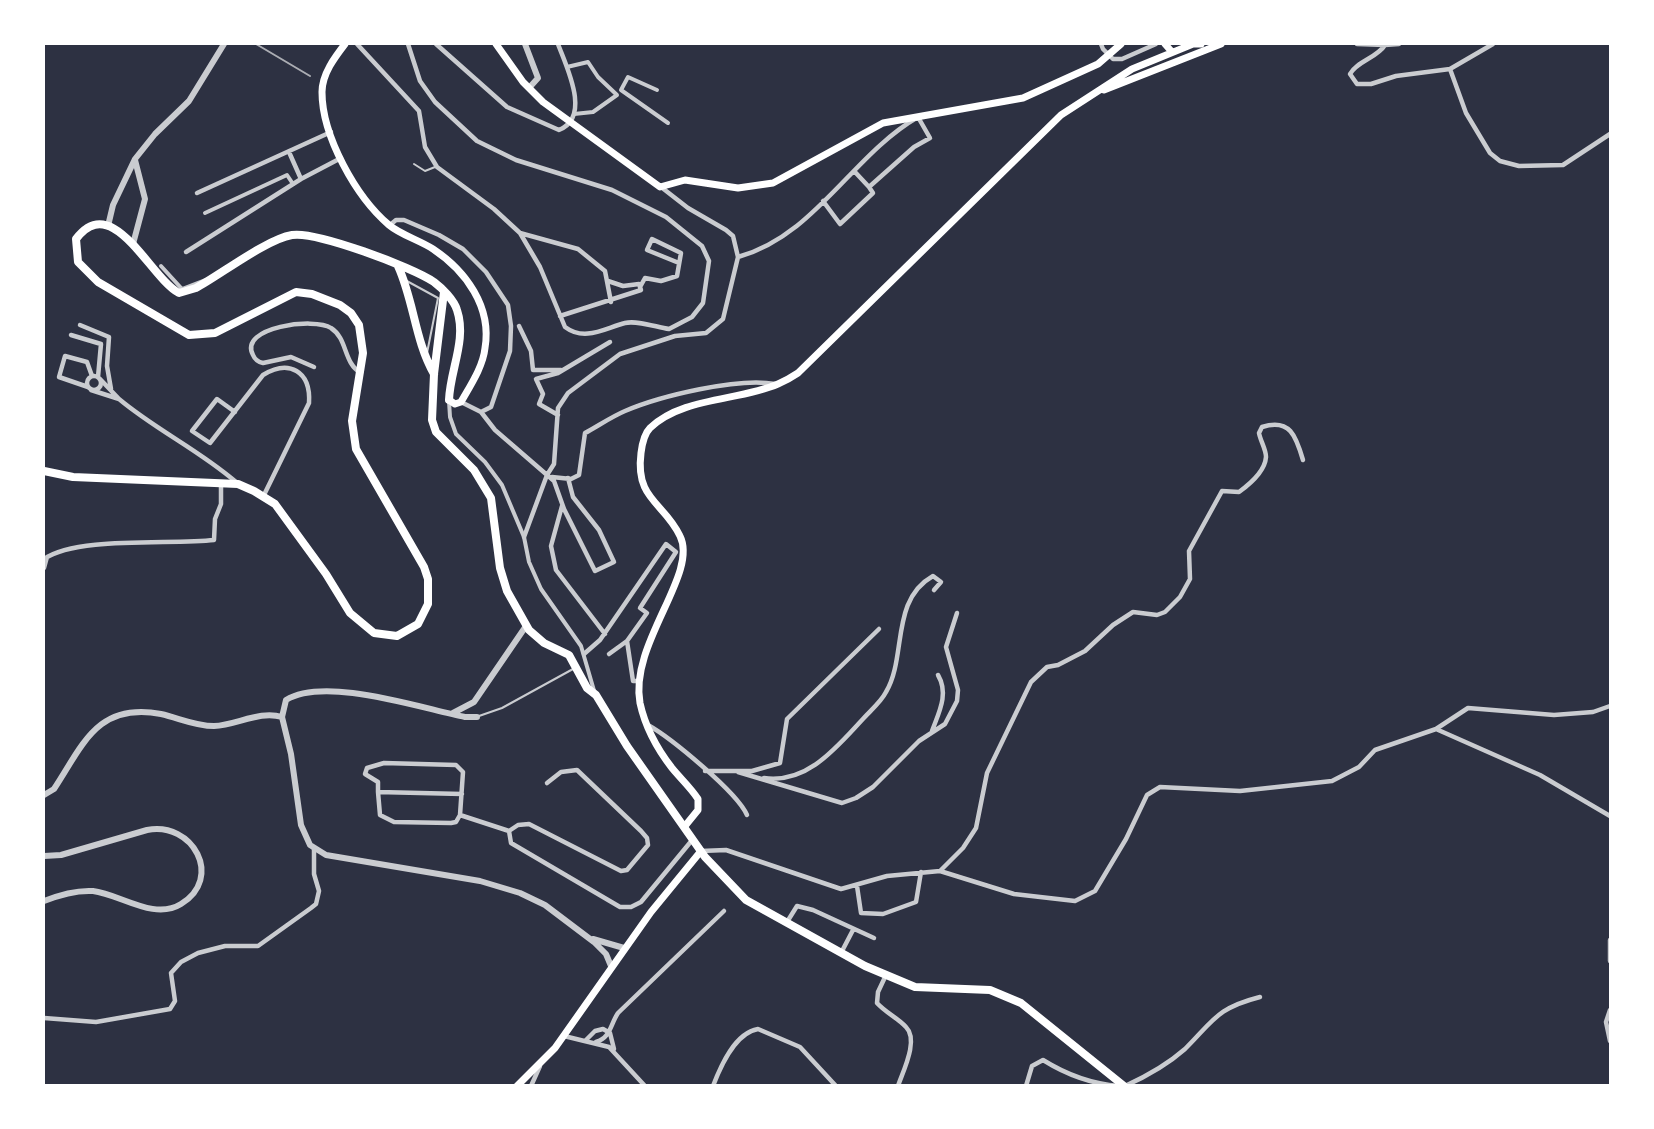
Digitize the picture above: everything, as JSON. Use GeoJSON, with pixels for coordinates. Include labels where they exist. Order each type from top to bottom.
{"type":"FeatureCollection","features":[{"type":"Feature","properties":{"kind":"main road"},"geometry":{"type":"LineString","coordinates":[[44,471],[73,477],[238,484],[275,504],[350,614],[363,627],[374,633],[398,636],[418,624],[428,604],[428,579],[424,567],[356,449],[353,436],[352,421],[363,353],[359,325],[351,313],[340,304],[312,294],[296,292],[215,333],[199,335],[179,331],[123,299],[82,267],[75,255],[76,240],[88,228],[108,226],[118,229],[154,271],[179,293],[187,292],[213,279],[289,235],[314,237],[422,275],[444,292],[456,307],[460,336],[449,400],[455,404],[461,402],[485,350],[486,320],[483,310],[476,293],[454,265],[432,249],[390,225],[348,174],[340,158],[324,110],[324,81],[345,44]]}},
{"type":"Feature","properties":{"kind":"main road"},"geometry":{"type":"LineString","coordinates":[[496,44],[529,88],[572,117],[660,187],[685,180],[738,188],[760,187],[784,177],[883,123],[1023,98],[1098,64],[1109,56],[1115,46],[1121,44]]}},
{"type":"Feature","properties":{"kind":"main road"},"geometry":{"type":"LineString","coordinates":[[1165,44],[1172,52]]}},
{"type":"Feature","properties":{"kind":"main road"},"geometry":{"type":"LineString","coordinates":[[685,826],[698,810],[698,799],[664,756],[640,706],[639,681],[649,640],[682,570],[684,555],[680,536],[644,489],[640,458],[648,429],[664,417],[689,408],[777,385],[798,373],[1060,115],[1132,69],[1193,44],[1201,44]]}},
{"type":"Feature","properties":{"kind":"main road"},"geometry":{"type":"LineString","coordinates":[[1094,94],[1216,44]]}},
{"type":"Feature","properties":{"kind":"main road"},"geometry":{"type":"LineString","coordinates":[[398,266],[404,279],[425,359],[434,374]]}},
{"type":"Feature","properties":{"kind":"main road"},"geometry":{"type":"LineString","coordinates":[[444,292],[434,374],[433,425],[440,437],[474,470],[487,490],[494,512],[503,579],[526,626],[536,637],[569,656],[587,688],[596,695],[627,746],[701,851],[736,892],[786,924],[886,975],[928,989],[975,988],[1005,994],[1026,1007],[1123,1086]]}},
{"type":"Feature","properties":{"kind":"main road"},"geometry":{"type":"LineString","coordinates":[[517,1086],[540,1066],[564,1036],[624,948],[701,851]]}},
{"type":"Feature","properties":{"kind":"street"},"geometry":{"type":"LineString","coordinates":[[108,226],[113,205],[135,159],[200,86],[224,44]]}},
{"type":"Feature","properties":{"kind":"street"},"geometry":{"type":"LineString","coordinates":[[357,44],[419,111],[425,147],[437,167],[494,209],[520,233],[565,327],[581,334],[600,332],[627,323],[669,328],[692,317],[703,303],[710,261],[702,246],[666,216],[620,194],[516,160],[477,141],[435,102],[420,81],[408,44]]}},
{"type":"Feature","properties":{"kind":"street"},"geometry":{"type":"LineString","coordinates":[[436,44],[507,107],[526,118],[559,130],[565,128],[576,105],[567,68],[558,44]]}},
{"type":"Feature","properties":{"kind":"street"},"geometry":{"type":"LineString","coordinates":[[525,44],[538,78],[529,88]]}},
{"type":"Feature","properties":{"kind":"street"},"geometry":{"type":"LineString","coordinates":[[1101,44],[1113,59],[1122,59],[1156,44]]}},
{"type":"Feature","properties":{"kind":"street"},"geometry":{"type":"LineString","coordinates":[[1357,44],[1399,44]]}},
{"type":"Feature","properties":{"kind":"street"},"geometry":{"type":"LineString","coordinates":[[1385,45],[1372,58],[1353,69],[1350,74],[1357,84],[1371,84],[1396,76],[1450,69],[1493,44]]}},
{"type":"Feature","properties":{"kind":"street"},"geometry":{"type":"LineString","coordinates":[[567,68],[588,62],[598,77],[617,95]]}},
{"type":"Feature","properties":{"kind":"street"},"geometry":{"type":"LineString","coordinates":[[1450,69],[1466,113],[1490,153],[1500,161],[1519,166],[1563,165],[1611,134]]}},
{"type":"Feature","properties":{"kind":"street"},"geometry":{"type":"LineString","coordinates":[[572,117],[593,112],[617,95],[628,77],[657,90]]}},
{"type":"Feature","properties":{"kind":"street"},"geometry":{"type":"LineString","coordinates":[[621,90],[668,123]]}},
{"type":"Feature","properties":{"kind":"street"},"geometry":{"type":"LineString","coordinates":[[738,257],[763,248],[812,215],[823,201],[901,127],[918,117],[930,138],[914,147],[869,187]]}},
{"type":"Feature","properties":{"kind":"street"},"geometry":{"type":"LineString","coordinates":[[197,193],[331,132]]}},
{"type":"Feature","properties":{"kind":"street"},"geometry":{"type":"LineString","coordinates":[[289,152],[301,179]]}},
{"type":"Feature","properties":{"kind":"street"},"geometry":{"type":"LineString","coordinates":[[186,252],[301,179],[340,158]]}},
{"type":"Feature","properties":{"kind":"street"},"geometry":{"type":"LineString","coordinates":[[133,244],[145,200],[135,159]]}},
{"type":"Feature","properties":{"kind":"street"},"geometry":{"type":"LineString","coordinates":[[823,201],[840,224],[873,193],[855,172]]}},
{"type":"Feature","properties":{"kind":"street"},"geometry":{"type":"LineString","coordinates":[[205,213],[287,175],[293,184]]}},
{"type":"Feature","properties":{"kind":"street"},"geometry":{"type":"LineString","coordinates":[[524,537],[547,475],[554,464],[558,408],[568,393],[608,361],[675,336],[706,333],[721,323],[738,257],[736,244],[726,230],[688,208],[660,187]]}},
{"type":"Feature","properties":{"kind":"street"},"geometry":{"type":"LineString","coordinates":[[390,225],[396,220],[404,220],[451,241],[486,272],[508,305],[511,327],[510,351],[491,406],[480,412]]}},
{"type":"Feature","properties":{"kind":"street"},"geometry":{"type":"LineString","coordinates":[[520,233],[578,249],[605,271],[611,302]]}},
{"type":"Feature","properties":{"kind":"street"},"geometry":{"type":"LineString","coordinates":[[560,316],[611,302],[641,290],[640,287],[645,278],[662,280],[676,278],[679,263],[681,253],[652,239],[647,250],[679,263]]}},
{"type":"Feature","properties":{"kind":"street"},"geometry":{"type":"LineString","coordinates":[[161,266],[182,289],[203,279],[213,279]]}},
{"type":"Feature","properties":{"kind":"street"},"geometry":{"type":"LineString","coordinates":[[608,281],[623,286],[639,284],[640,287]]}},
{"type":"Feature","properties":{"kind":"street"},"geometry":{"type":"LineString","coordinates":[[314,366],[291,357],[259,362],[251,351],[251,343],[255,337],[272,329],[303,324],[321,324],[331,328],[339,336],[350,365],[361,373]]}},
{"type":"Feature","properties":{"kind":"street"},"geometry":{"type":"LineString","coordinates":[[80,325],[109,337],[107,366],[111,389]]}},
{"type":"Feature","properties":{"kind":"street"},"geometry":{"type":"LineString","coordinates":[[519,326],[531,351],[533,370],[562,370]]}},
{"type":"Feature","properties":{"kind":"street"},"geometry":{"type":"LineString","coordinates":[[669,328],[675,336]]}},
{"type":"Feature","properties":{"kind":"street"},"geometry":{"type":"LineString","coordinates":[[71,334],[101,344],[96,378]]}},
{"type":"Feature","properties":{"kind":"street"},"geometry":{"type":"LineString","coordinates":[[558,415],[539,404],[543,394],[536,379],[562,370],[610,342]]}},
{"type":"Feature","properties":{"kind":"street"},"geometry":{"type":"LineString","coordinates":[[89,388],[99,388],[87,362],[65,356],[59,377],[89,388],[119,399]]}},
{"type":"Feature","properties":{"kind":"street"},"geometry":{"type":"LineString","coordinates":[[235,412],[217,399],[192,431],[210,443],[235,412],[263,375],[272,370],[284,368],[296,370],[305,378],[310,390],[306,411],[263,497]]}},
{"type":"Feature","properties":{"kind":"street"},"geometry":{"type":"LineString","coordinates":[[96,378],[144,420],[171,434],[213,462],[238,484]]}},
{"type":"Feature","properties":{"kind":"street"},"geometry":{"type":"LineString","coordinates":[[89,388],[87,381],[96,378]]}},
{"type":"Feature","properties":{"kind":"street"},"geometry":{"type":"LineString","coordinates":[[547,475],[568,478],[579,475],[585,433],[623,412],[651,402],[706,390],[758,382],[777,385]]}},
{"type":"Feature","properties":{"kind":"street"},"geometry":{"type":"LineString","coordinates":[[449,400],[450,417],[456,434],[485,462],[502,485],[524,537],[529,562],[541,589],[584,654],[596,695]]}},
{"type":"Feature","properties":{"kind":"street"},"geometry":{"type":"LineString","coordinates":[[461,402],[480,412],[495,429],[554,481],[562,506],[595,571],[614,562],[599,530],[574,500],[568,478]]}},
{"type":"Feature","properties":{"kind":"street"},"geometry":{"type":"LineString","coordinates":[[940,871],[963,848],[975,828],[987,773],[1031,682],[1047,667],[1058,665],[1085,651],[1113,625],[1133,612],[1157,615],[1165,612],[1180,597],[1190,579],[1189,551],[1222,491],[1239,492],[1260,472],[1266,456],[1259,433],[1262,427],[1279,423],[1286,426],[1303,460]]}},
{"type":"Feature","properties":{"kind":"street"},"geometry":{"type":"LineString","coordinates":[[44,568],[45,558],[69,548],[214,540],[215,519],[221,504],[221,483]]}},
{"type":"Feature","properties":{"kind":"street"},"geometry":{"type":"LineString","coordinates":[[562,506],[558,513],[551,546],[556,570],[604,634]]}},
{"type":"Feature","properties":{"kind":"street"},"geometry":{"type":"LineString","coordinates":[[584,654],[604,634],[666,544],[676,552],[640,608],[647,613],[627,640],[609,654]]}},
{"type":"Feature","properties":{"kind":"street"},"geometry":{"type":"LineString","coordinates":[[752,777],[769,779],[789,777],[816,765],[836,748],[886,693],[895,668],[898,641],[909,604],[926,580],[933,576],[941,582],[934,590]]}},
{"type":"Feature","properties":{"kind":"street"},"geometry":{"type":"LineString","coordinates":[[738,772],[842,803],[856,798],[873,787],[932,730],[945,724],[957,701],[957,679],[946,647],[957,613]]}},
{"type":"Feature","properties":{"kind":"street"},"geometry":{"type":"LineString","coordinates":[[449,714],[463,710],[474,702],[526,626]]}},
{"type":"Feature","properties":{"kind":"street"},"geometry":{"type":"LineString","coordinates":[[705,771],[738,772],[780,763],[787,719],[879,629]]}},
{"type":"Feature","properties":{"kind":"street"},"geometry":{"type":"LineString","coordinates":[[627,640],[633,681],[639,681]]}},
{"type":"Feature","properties":{"kind":"street"},"geometry":{"type":"LineString","coordinates":[[932,730],[943,700],[944,690],[938,675]]}},
{"type":"Feature","properties":{"kind":"street"},"geometry":{"type":"LineString","coordinates":[[44,1018],[96,1022],[170,1009],[175,1001],[171,988],[171,973],[181,962],[212,949],[225,946],[253,947],[268,941],[316,904],[319,891],[313,867],[314,849],[301,825],[291,754],[282,717],[283,705],[291,697],[327,690],[449,714],[477,717]]}},
{"type":"Feature","properties":{"kind":"street"},"geometry":{"type":"LineString","coordinates":[[701,851],[726,850],[790,870],[832,887],[857,886],[887,876],[940,871],[1014,894],[1075,901],[1095,891],[1148,795],[1160,787],[1240,791],[1332,781],[1359,767],[1375,750],[1436,729],[1468,708],[1554,715],[1593,712],[1611,706]]}},
{"type":"Feature","properties":{"kind":"street"},"geometry":{"type":"LineString","coordinates":[[44,795],[54,789],[92,730],[118,716],[139,712],[160,714],[212,726],[234,724],[265,715],[282,717]]}},
{"type":"Feature","properties":{"kind":"street"},"geometry":{"type":"LineString","coordinates":[[648,725],[737,798],[747,815]]}},
{"type":"Feature","properties":{"kind":"street"},"geometry":{"type":"LineString","coordinates":[[1436,729],[1540,775],[1611,816]]}},
{"type":"Feature","properties":{"kind":"street"},"geometry":{"type":"LineString","coordinates":[[384,763],[452,764],[463,772],[462,794],[460,815],[456,822],[394,822],[381,815],[378,782],[366,774],[367,768],[384,763]]}},
{"type":"Feature","properties":{"kind":"street"},"geometry":{"type":"LineString","coordinates":[[509,831],[518,825],[529,824],[621,871],[627,870],[648,845],[647,838],[641,831],[577,770],[561,772],[547,783]]}},
{"type":"Feature","properties":{"kind":"street"},"geometry":{"type":"LineString","coordinates":[[378,792],[462,794]]}},
{"type":"Feature","properties":{"kind":"street"},"geometry":{"type":"LineString","coordinates":[[460,815],[509,831]]}},
{"type":"Feature","properties":{"kind":"street"},"geometry":{"type":"LineString","coordinates":[[44,856],[61,855],[161,828],[174,831],[188,840],[201,860],[201,869],[196,886],[187,900],[166,909],[145,907],[106,893],[86,891],[44,901]]}},
{"type":"Feature","properties":{"kind":"street"},"geometry":{"type":"LineString","coordinates":[[509,831],[511,843],[620,907],[631,907],[641,902],[694,839]]}},
{"type":"Feature","properties":{"kind":"street"},"geometry":{"type":"LineString","coordinates":[[314,849],[339,858],[383,863],[503,887],[545,905],[606,954],[611,966]]}},
{"type":"Feature","properties":{"kind":"street"},"geometry":{"type":"LineString","coordinates":[[857,886],[861,913],[883,915],[916,902],[921,872]]}},
{"type":"Feature","properties":{"kind":"street"},"geometry":{"type":"LineString","coordinates":[[786,924],[797,906],[813,910],[874,938]]}},
{"type":"Feature","properties":{"kind":"street"},"geometry":{"type":"LineString","coordinates":[[645,1086],[616,1051],[610,1033],[612,1023],[618,1013],[724,911]]}},
{"type":"Feature","properties":{"kind":"street"},"geometry":{"type":"LineString","coordinates":[[841,953],[853,930]]}},
{"type":"Feature","properties":{"kind":"street"},"geometry":{"type":"LineString","coordinates":[[587,937],[624,948]]}},
{"type":"Feature","properties":{"kind":"street"},"geometry":{"type":"LineString","coordinates":[[1611,940],[1611,961]]}},
{"type":"Feature","properties":{"kind":"street"},"geometry":{"type":"LineString","coordinates":[[886,975],[878,992],[877,1003],[907,1027],[911,1038],[898,1086]]}},
{"type":"Feature","properties":{"kind":"street"},"geometry":{"type":"LineString","coordinates":[[1026,1086],[1032,1066],[1043,1060],[1067,1073],[1102,1084],[1123,1086],[1141,1079],[1183,1050],[1219,1012],[1260,997]]}},
{"type":"Feature","properties":{"kind":"street"},"geometry":{"type":"LineString","coordinates":[[1611,1010],[1606,1022],[1611,1041]]}},
{"type":"Feature","properties":{"kind":"street"},"geometry":{"type":"LineString","coordinates":[[586,1040],[595,1031],[603,1029],[610,1033]]}},
{"type":"Feature","properties":{"kind":"street"},"geometry":{"type":"LineString","coordinates":[[713,1086],[736,1044],[747,1033],[759,1029],[800,1047],[836,1086]]}},
{"type":"Feature","properties":{"kind":"street"},"geometry":{"type":"LineString","coordinates":[[596,1042],[610,1033]]}},
{"type":"Feature","properties":{"kind":"street"},"geometry":{"type":"LineString","coordinates":[[564,1036],[596,1042],[616,1051]]}},
{"type":"Feature","properties":{"kind":"street"},"geometry":{"type":"LineString","coordinates":[[531,1086],[540,1066]]}},
{"type":"Feature","properties":{"kind":"lane"},"geometry":{"type":"LineString","coordinates":[[414,164],[425,171],[437,167]]}},
{"type":"Feature","properties":{"kind":"lane"},"geometry":{"type":"LineString","coordinates":[[404,279],[438,298],[425,359]]}},
{"type":"Feature","properties":{"kind":"lane"},"geometry":{"type":"LineString","coordinates":[[477,717],[502,708],[576,668]]}},
{"type":"Feature","properties":{"kind":"railway"},"geometry":{"type":"LineString","coordinates":[[256,44],[310,76]]}}]}
